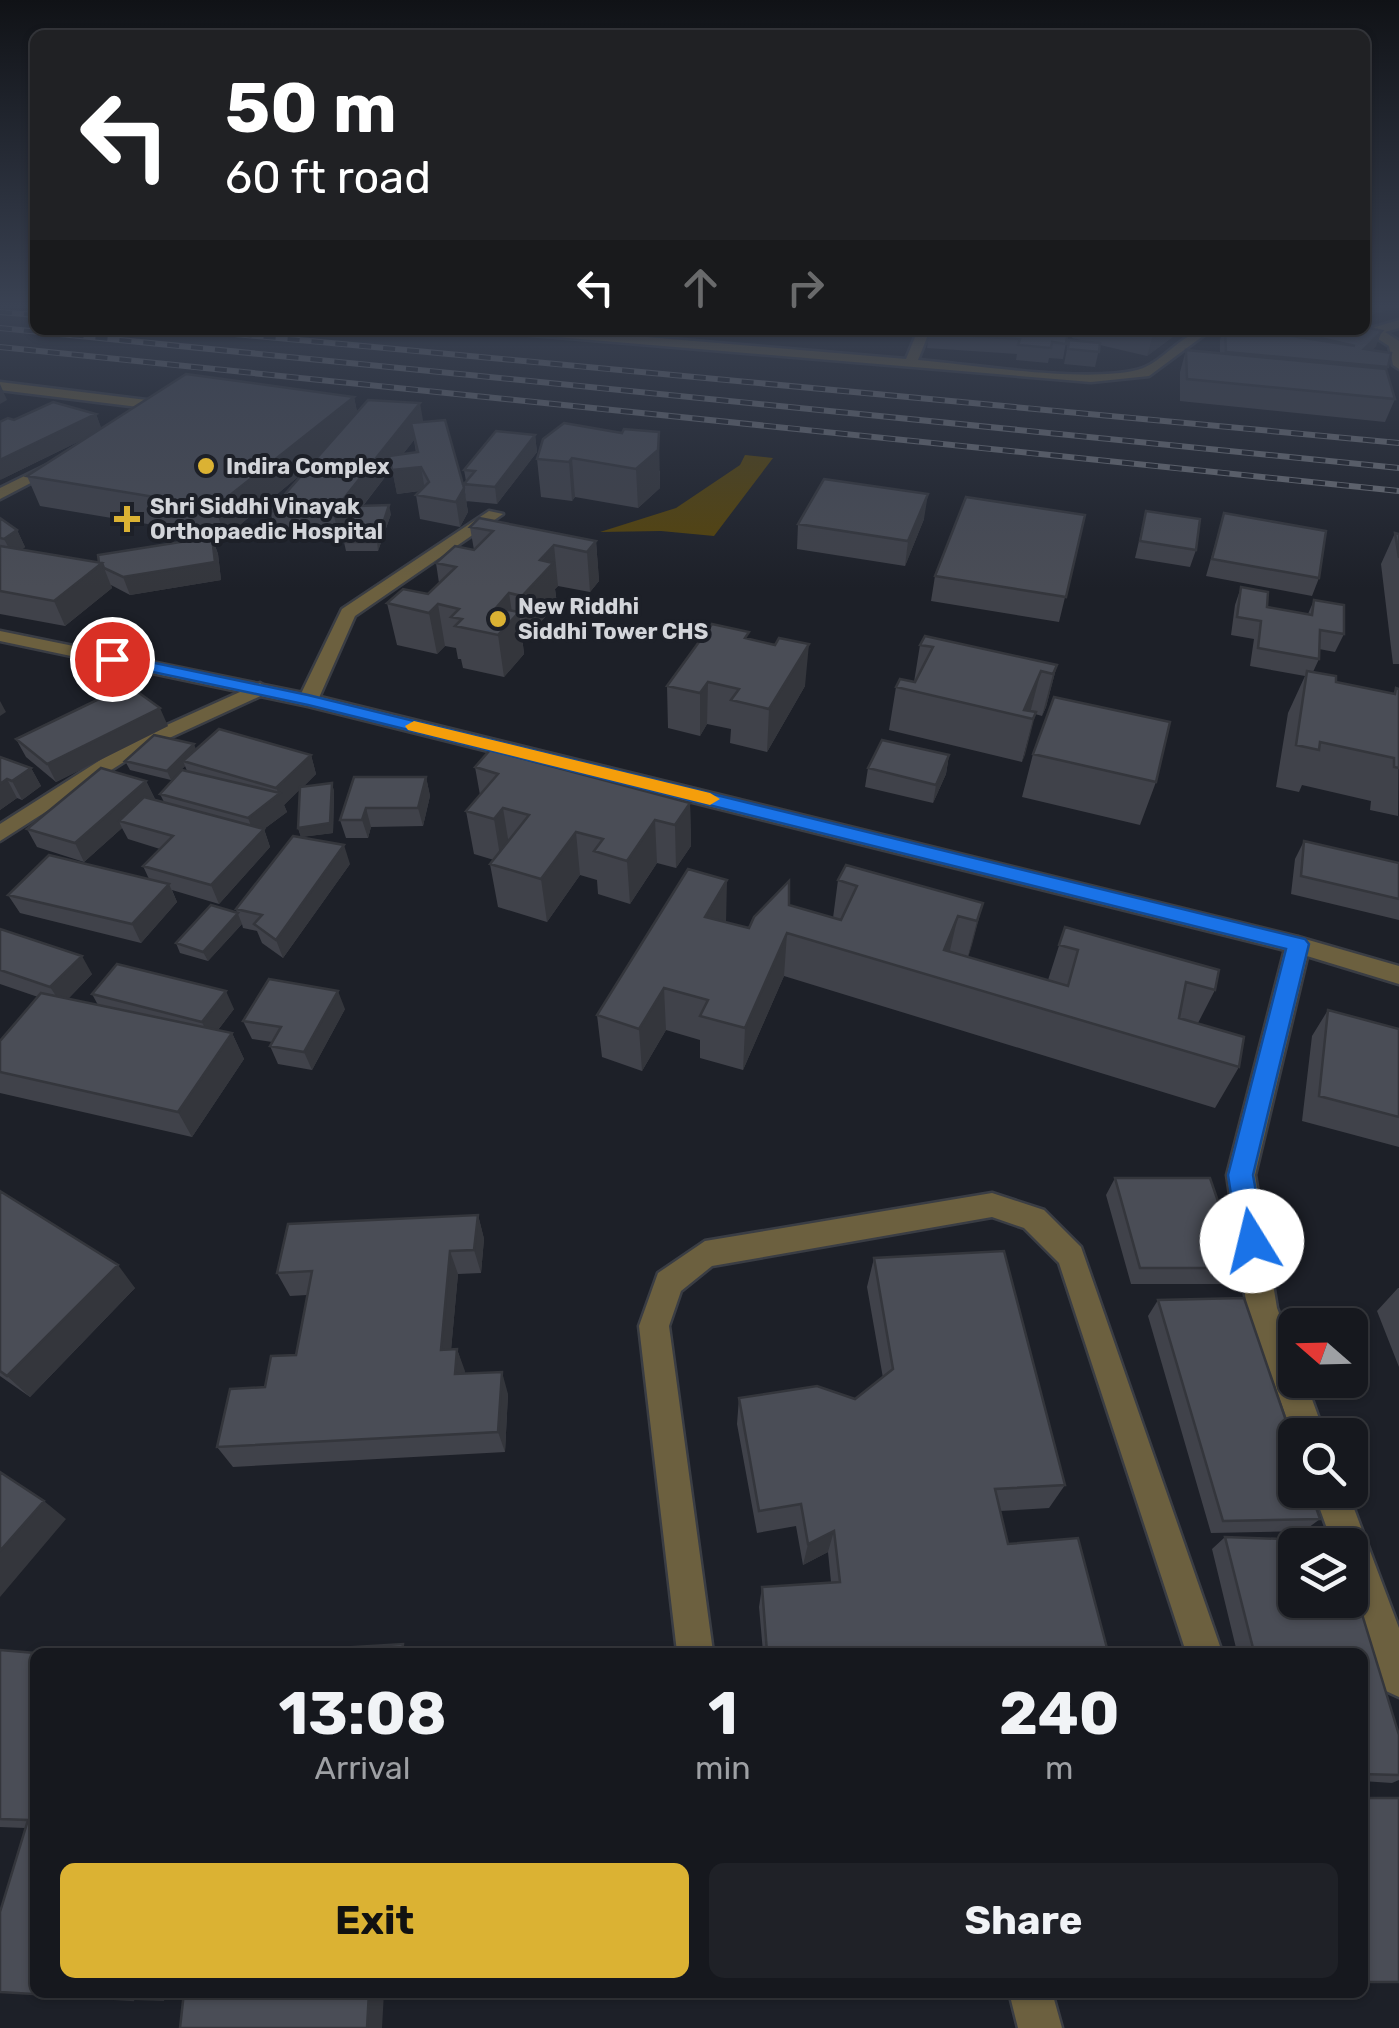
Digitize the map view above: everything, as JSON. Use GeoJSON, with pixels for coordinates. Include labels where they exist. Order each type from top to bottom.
{"type":"FeatureCollection","features":[{"type":"Feature","properties":{"kind":"street"},"geometry":{"type":"LineString","coordinates":[[103,399],[171,407],[139,424]]}},
{"type":"Feature","properties":{"kind":"street"},"geometry":{"type":"LineString","coordinates":[[0,494],[75,456]]}},
{"type":"Feature","properties":{"kind":"street"},"geometry":{"type":"LineString","coordinates":[[308,700],[348,614],[495,514]]}},
{"type":"Feature","properties":{"kind":"street"},"geometry":{"type":"LineString","coordinates":[[0,636],[308,700],[1298,944],[1399,974]]}},
{"type":"Feature","properties":{"kind":"street"},"geometry":{"type":"LineString","coordinates":[[0,834],[134,747],[260,689]]}},
{"type":"Feature","properties":{"kind":"street"},"geometry":{"type":"LineString","coordinates":[[1298,944],[1241,1175],[1262,1308],[1303,1418]]}},
{"type":"Feature","properties":{"kind":"street"},"geometry":{"type":"LineString","coordinates":[[694,1648],[654,1326],[669,1283],[705,1254],[992,1205],[1034,1219],[1071,1256],[1203,1648]]}},
{"type":"Feature","properties":{"kind":"street"},"geometry":{"type":"LineString","coordinates":[[1368,1594],[1399,1678]]}},
{"type":"Feature","properties":{"kind":"street"},"geometry":{"type":"LineString","coordinates":[[1032,1998],[1040,2028]]}},
{"type":"Feature","properties":{"kind":"shaded area"},"geometry":{"type":"Polygon","coordinates":[[[745,455],[773,458],[714,536],[661,531],[600,532],[676,508],[740,465],[745,455]]]}},
{"type":"Feature","properties":{"kind":"building","name":"Indira Complex"},"geometry":{"type":"Polygon","coordinates":[[[148,399],[352,399],[215,507],[27,476],[148,399]]]}},
{"type":"Feature","properties":{"kind":"building"},"geometry":{"type":"Polygon","coordinates":[[[368,400],[420,403],[333,512],[293,508],[289,513],[270,511],[368,400]]]}},
{"type":"Feature","properties":{"kind":"building"},"geometry":{"type":"Polygon","coordinates":[[[53,402],[96,414],[0,460],[0,422],[14,420],[53,402]]]}},
{"type":"Feature","properties":{"kind":"building"},"geometry":{"type":"Polygon","coordinates":[[[445,420],[464,488],[456,502],[416,495],[429,482],[421,467],[392,470],[389,456],[418,452],[411,423],[445,420]]]}},
{"type":"Feature","properties":{"kind":"building"},"geometry":{"type":"Polygon","coordinates":[[[564,423],[622,433],[624,429],[659,432],[658,450],[636,469],[572,458],[569,462],[537,459],[543,439],[564,423]]]}},
{"type":"Feature","properties":{"kind":"building"},"geometry":{"type":"Polygon","coordinates":[[[496,431],[535,435],[495,487],[464,484],[475,471],[464,470],[496,431]]]}},
{"type":"Feature","properties":{"kind":"building"},"geometry":{"type":"Polygon","coordinates":[[[824,479],[928,494],[908,541],[798,524],[824,479]]]}},
{"type":"Feature","properties":{"kind":"building"},"geometry":{"type":"Polygon","coordinates":[[[966,497],[1085,515],[1066,597],[935,576],[966,497]]]}},
{"type":"Feature","properties":{"kind":"building"},"geometry":{"type":"Polygon","coordinates":[[[389,505],[377,542],[344,542],[358,506],[389,505]]]}},
{"type":"Feature","properties":{"kind":"building"},"geometry":{"type":"Polygon","coordinates":[[[1146,511],[1200,519],[1196,550],[1140,541],[1146,511]]]}},
{"type":"Feature","properties":{"kind":"building"},"geometry":{"type":"Polygon","coordinates":[[[1224,513],[1326,531],[1319,578],[1212,559],[1224,513]]]}},
{"type":"Feature","properties":{"kind":"building"},"geometry":{"type":"Polygon","coordinates":[[[0,518],[17,530],[4,539],[0,538],[0,518]]]}},
{"type":"Feature","properties":{"kind":"building"},"geometry":{"type":"Polygon","coordinates":[[[479,518],[596,541],[587,552],[554,545],[540,560],[553,563],[522,596],[509,593],[496,608],[519,612],[498,635],[455,626],[462,619],[451,617],[459,609],[438,604],[429,613],[387,603],[403,589],[428,594],[456,567],[436,563],[455,546],[474,550],[493,531],[470,527],[479,518]]]}},
{"type":"Feature","properties":{"kind":"building"},"geometry":{"type":"Polygon","coordinates":[[[212,537],[215,562],[123,577],[99,563],[98,555],[212,537]]]}},
{"type":"Feature","properties":{"kind":"building"},"geometry":{"type":"Polygon","coordinates":[[[0,546],[102,563],[54,601],[0,591],[0,546]]]}},
{"type":"Feature","properties":{"kind":"building"},"geometry":{"type":"Polygon","coordinates":[[[1241,587],[1268,592],[1267,607],[1312,615],[1314,600],[1344,605],[1344,634],[1320,630],[1319,659],[1258,648],[1261,621],[1237,617],[1241,587]]]}},
{"type":"Feature","properties":{"kind":"building"},"geometry":{"type":"Polygon","coordinates":[[[712,624],[749,632],[745,638],[775,645],[779,638],[809,644],[769,709],[731,700],[739,689],[708,682],[700,693],[667,686],[712,624]]]}},
{"type":"Feature","properties":{"kind":"building"},"geometry":{"type":"Polygon","coordinates":[[[925,636],[1057,665],[1053,674],[1041,671],[1024,710],[1036,712],[1033,719],[896,687],[900,679],[915,682],[933,647],[920,645],[925,636]]]}},
{"type":"Feature","properties":{"kind":"building"},"geometry":{"type":"Polygon","coordinates":[[[1307,671],[1336,676],[1336,682],[1395,694],[1399,689],[1399,768],[1394,767],[1394,758],[1320,742],[1319,750],[1296,745],[1307,671]]]}},
{"type":"Feature","properties":{"kind":"building"},"geometry":{"type":"Polygon","coordinates":[[[128,685],[160,708],[47,764],[16,739],[128,685]]]}},
{"type":"Feature","properties":{"kind":"building"},"geometry":{"type":"Polygon","coordinates":[[[1054,697],[1170,722],[1156,782],[1033,754],[1054,697]]]}},
{"type":"Feature","properties":{"kind":"building"},"geometry":{"type":"Polygon","coordinates":[[[219,729],[311,755],[276,788],[183,761],[219,729]]]}},
{"type":"Feature","properties":{"kind":"building"},"geometry":{"type":"Polygon","coordinates":[[[154,735],[194,744],[167,771],[125,761],[154,735]]]}},
{"type":"Feature","properties":{"kind":"building"},"geometry":{"type":"Polygon","coordinates":[[[882,740],[949,755],[936,785],[868,768],[882,740]]]}},
{"type":"Feature","properties":{"kind":"building"},"geometry":{"type":"Polygon","coordinates":[[[490,750],[690,803],[675,825],[655,820],[627,861],[594,851],[603,839],[576,832],[541,879],[490,864],[529,815],[503,808],[494,819],[466,811],[498,774],[475,767],[490,750]]]}},
{"type":"Feature","properties":{"kind":"building"},"geometry":{"type":"Polygon","coordinates":[[[0,757],[31,768],[0,784],[0,757]]]}},
{"type":"Feature","properties":{"kind":"building"},"geometry":{"type":"Polygon","coordinates":[[[101,768],[146,781],[75,843],[27,829],[101,768]]]}},
{"type":"Feature","properties":{"kind":"building"},"geometry":{"type":"Polygon","coordinates":[[[182,770],[280,793],[248,818],[160,794],[182,770]]]}},
{"type":"Feature","properties":{"kind":"building"},"geometry":{"type":"Polygon","coordinates":[[[354,777],[426,777],[418,808],[366,808],[362,820],[340,820],[354,777]]]}},
{"type":"Feature","properties":{"kind":"building"},"geometry":{"type":"Polygon","coordinates":[[[332,783],[330,823],[298,828],[300,787],[332,783]]]}},
{"type":"Feature","properties":{"kind":"building"},"geometry":{"type":"Polygon","coordinates":[[[144,797],[264,829],[211,885],[143,866],[173,836],[119,821],[144,797]]]}},
{"type":"Feature","properties":{"kind":"building"},"geometry":{"type":"Polygon","coordinates":[[[293,836],[344,845],[276,940],[254,924],[262,915],[236,909],[293,836]]]}},
{"type":"Feature","properties":{"kind":"building"},"geometry":{"type":"Polygon","coordinates":[[[1304,841],[1399,863],[1399,899],[1301,876],[1304,841]]]}},
{"type":"Feature","properties":{"kind":"building"},"geometry":{"type":"Polygon","coordinates":[[[49,855],[169,884],[132,924],[8,895],[49,855]]]}},
{"type":"Feature","properties":{"kind":"building"},"geometry":{"type":"Polygon","coordinates":[[[846,865],[983,903],[977,921],[958,916],[944,950],[1068,986],[1078,950],[1059,945],[1065,927],[1219,970],[1215,990],[1186,982],[1179,1018],[1244,1037],[1239,1067],[787,933],[745,1028],[700,1016],[708,1000],[664,988],[639,1029],[597,1015],[688,869],[727,880],[705,917],[749,928],[754,917],[789,881],[789,905],[841,920],[857,886],[838,880],[846,865]]]}},
{"type":"Feature","properties":{"kind":"building"},"geometry":{"type":"Polygon","coordinates":[[[211,905],[238,913],[203,952],[176,943],[211,905]]]}},
{"type":"Feature","properties":{"kind":"building"},"geometry":{"type":"Polygon","coordinates":[[[0,929],[82,956],[50,987],[0,970],[0,929]]]}},
{"type":"Feature","properties":{"kind":"building"},"geometry":{"type":"Polygon","coordinates":[[[117,964],[226,991],[202,1022],[92,994],[117,964]]]}},
{"type":"Feature","properties":{"kind":"building"},"geometry":{"type":"Polygon","coordinates":[[[269,979],[338,991],[304,1052],[270,1046],[281,1027],[243,1021],[269,979]]]}},
{"type":"Feature","properties":{"kind":"building"},"geometry":{"type":"Polygon","coordinates":[[[41,993],[232,1033],[178,1112],[0,1072],[0,1041],[41,993]]]}},
{"type":"Feature","properties":{"kind":"building"},"geometry":{"type":"Polygon","coordinates":[[[1328,1010],[1399,1029],[1399,1117],[1319,1096],[1328,1010]]]}},
{"type":"Feature","properties":{"kind":"building"},"geometry":{"type":"Polygon","coordinates":[[[1115,1178],[1210,1178],[1241,1268],[1140,1268],[1115,1178]]]}},
{"type":"Feature","properties":{"kind":"building"},"geometry":{"type":"Polygon","coordinates":[[[0,1191],[118,1265],[7,1376],[0,1371],[0,1191]]]}},
{"type":"Feature","properties":{"kind":"building"},"geometry":{"type":"Polygon","coordinates":[[[478,1215],[474,1250],[450,1251],[441,1350],[457,1349],[455,1374],[502,1372],[498,1432],[217,1447],[230,1389],[265,1387],[271,1356],[296,1355],[312,1271],[277,1273],[288,1224],[478,1215]]]}},
{"type":"Feature","properties":{"kind":"building"},"geometry":{"type":"Polygon","coordinates":[[[1004,1251],[1065,1485],[995,1489],[1008,1544],[1078,1538],[1107,1648],[767,1648],[762,1587],[840,1582],[834,1531],[808,1544],[801,1504],[759,1511],[739,1398],[817,1386],[855,1399],[893,1369],[874,1258],[1004,1251]]]}},
{"type":"Feature","properties":{"kind":"building"},"geometry":{"type":"Polygon","coordinates":[[[1244,1298],[1285,1418],[1278,1418],[1278,1508],[1316,1508],[1320,1519],[1223,1521],[1158,1300],[1244,1298]]]}},
{"type":"Feature","properties":{"kind":"building"},"geometry":{"type":"Polygon","coordinates":[[[0,1472],[44,1501],[0,1551],[0,1472]]]}},
{"type":"Feature","properties":{"kind":"building"},"geometry":{"type":"Polygon","coordinates":[[[1225,1537],[1278,1539],[1278,1618],[1363,1618],[1399,1735],[1399,1775],[1368,1774],[1368,1648],[1253,1648],[1225,1537]]]}},
{"type":"Feature","properties":{"kind":"building"},"geometry":{"type":"Polygon","coordinates":[[[403,1644],[402,1648],[337,1648],[403,1644]]]}},
{"type":"Feature","properties":{"kind":"building"},"geometry":{"type":"Polygon","coordinates":[[[0,1650],[30,1653],[30,1994],[0,1992],[0,1912],[28,1820],[0,1819],[0,1650]]]}},
{"type":"Feature","properties":{"kind":"building"},"geometry":{"type":"Polygon","coordinates":[[[1368,1798],[1399,1798],[1399,1982],[1368,1982],[1368,1798]]]}},
{"type":"Feature","properties":{"kind":"building"},"geometry":{"type":"Polygon","coordinates":[[[183,1998],[369,1998],[367,2028],[180,2028],[183,1998]]]}},
{"type":"Feature","properties":{"kind":"railway"},"geometry":{"type":"LineString","coordinates":[[502,399],[1399,491]]}},
{"type":"Feature","properties":{"kind":"railway"},"geometry":{"type":"LineString","coordinates":[[706,399],[1399,468]]}},
{"type":"Feature","properties":{"kind":"railway"},"geometry":{"type":"LineString","coordinates":[[925,399],[1399,443]]}},
{"type":"Feature","properties":{"kind":"slow traffic"},"geometry":{"type":"LineString","coordinates":[[414,726],[710,799]]}},
{"type":"Feature","properties":{"kind":"place","name":"Indira Complex"},"geometry":{"type":"Point","coordinates":[206,466]}},
{"type":"Feature","properties":{"kind":"place","name":"Shri Siddhi Vinayak Orthopaedic Hospital"},"geometry":{"type":"Point","coordinates":[127,519]}},
{"type":"Feature","properties":{"kind":"place","name":"New Riddhi Siddhi Tower CHS"},"geometry":{"type":"Point","coordinates":[498,619]}},
{"type":"Feature","properties":{"kind":"route"},"geometry":{"type":"LineString","coordinates":[[112,659],[308,700],[1298,944],[1241,1175],[1252,1241]]}}]}
